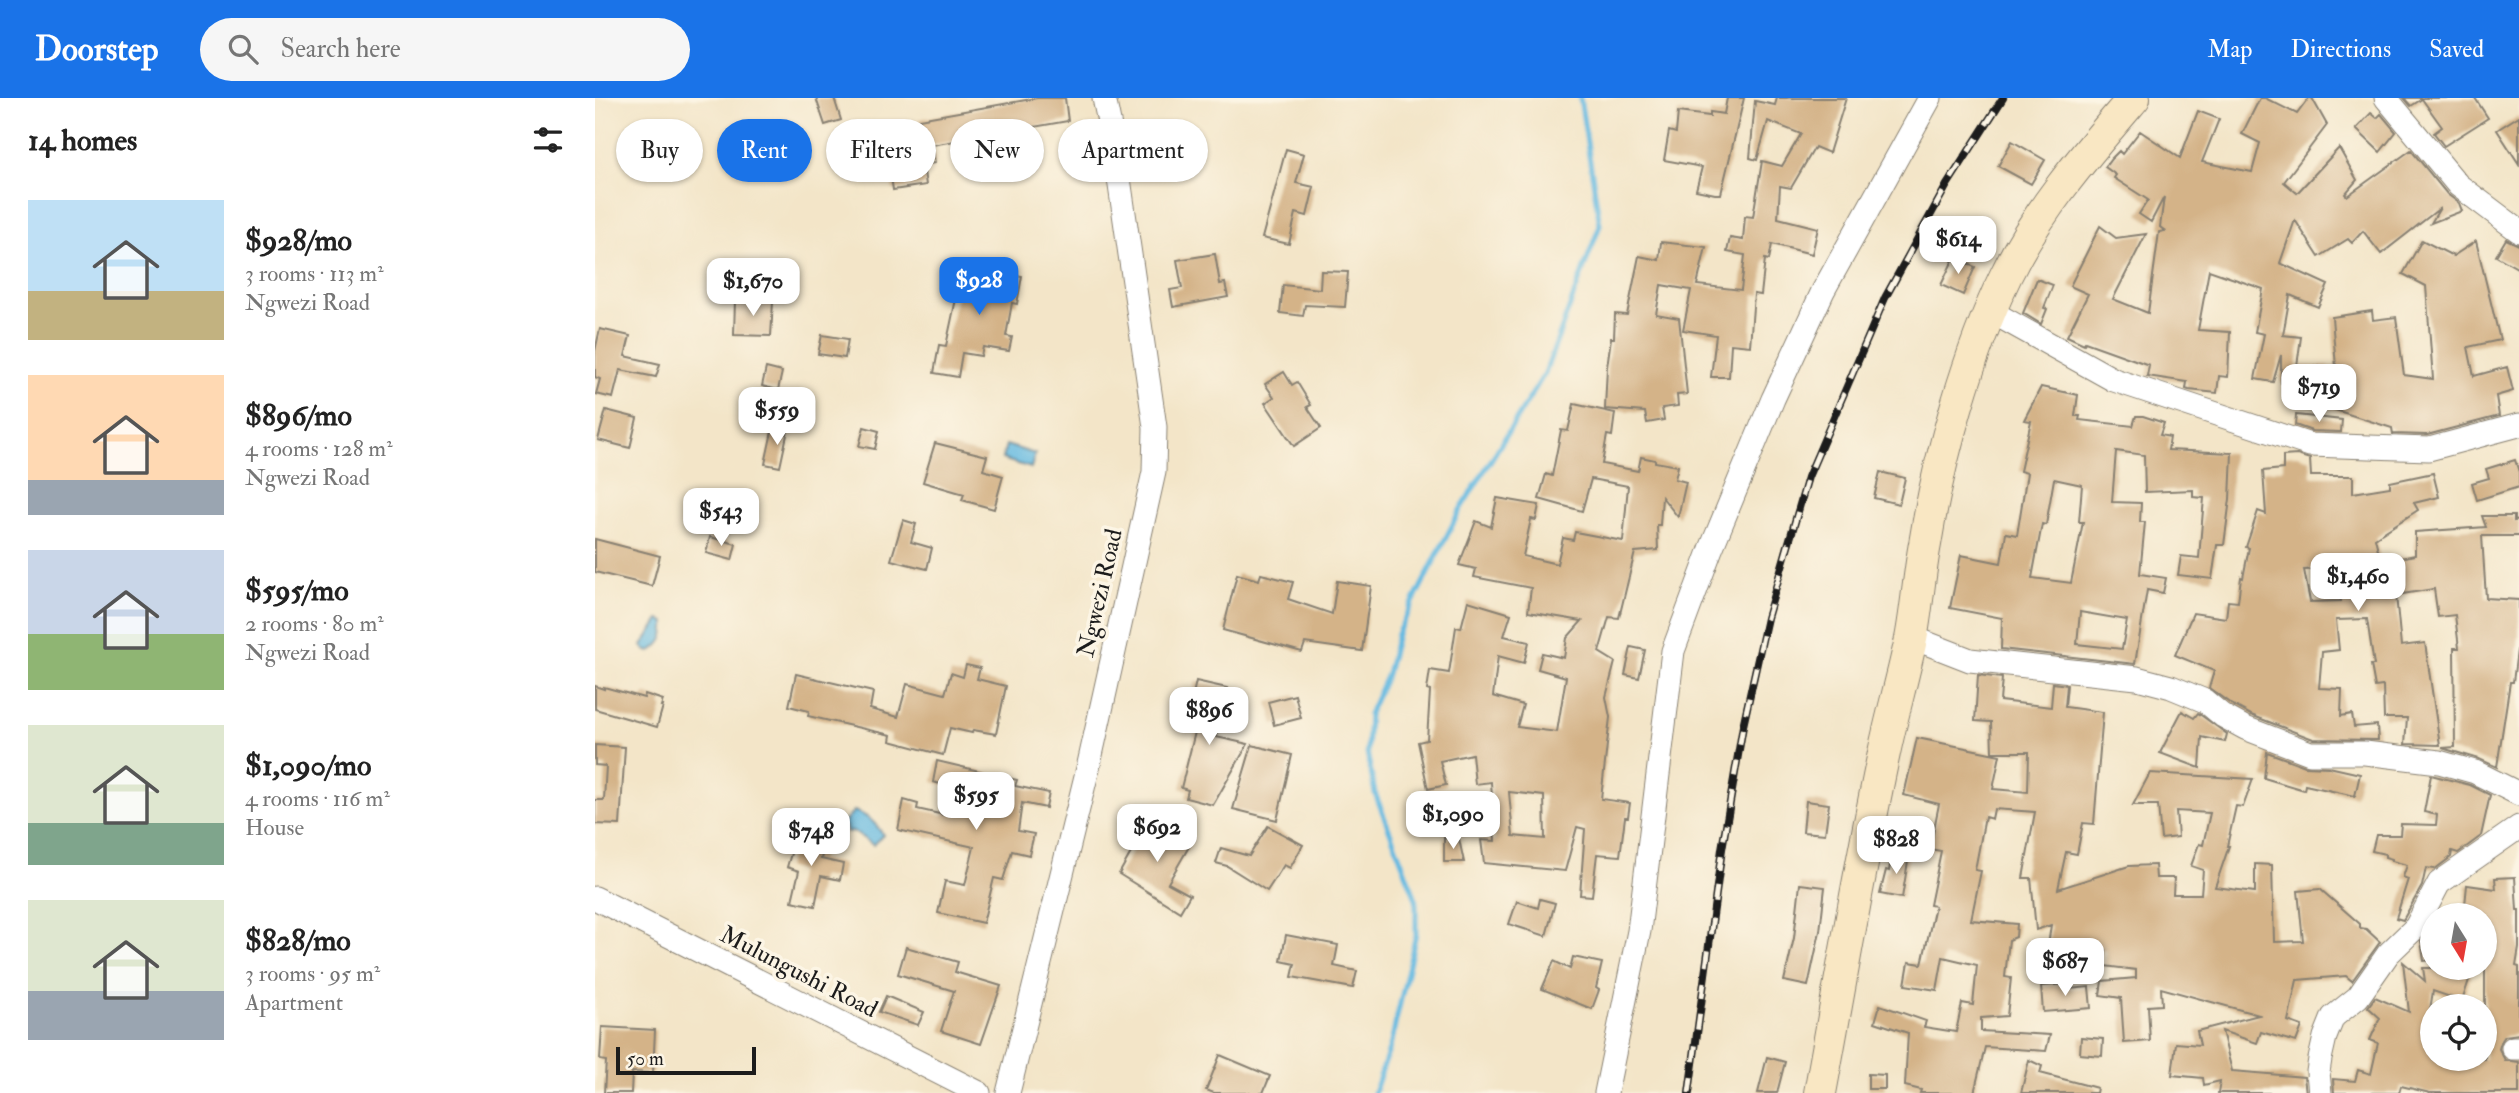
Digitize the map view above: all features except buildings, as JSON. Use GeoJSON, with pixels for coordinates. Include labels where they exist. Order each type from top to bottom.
{"type":"FeatureCollection","features":[{"type":"Feature","properties":{"kind":"street","name":"Ngwezi Road"},"geometry":{"type":"LineString","coordinates":[[1008,1093],[1089,764],[1154,472],[1155,427],[1115,151],[1104,98]]}},
{"type":"Feature","properties":{"kind":"street"},"geometry":{"type":"LineString","coordinates":[[1606,1093],[1639,931],[1673,651],[1711,548],[1773,399],[1823,291],[1930,98]]}},
{"type":"Feature","properties":{"kind":"street"},"geometry":{"type":"LineString","coordinates":[[1820,1093],[1884,752],[1911,636],[1925,542],[1962,394],[1990,311],[2008,271],[2036,222],[2086,155],[2134,98]]}},
{"type":"Feature","properties":{"kind":"street"},"geometry":{"type":"LineString","coordinates":[[2386,98],[2458,185],[2519,231]]}},
{"type":"Feature","properties":{"kind":"street"},"geometry":{"type":"LineString","coordinates":[[1990,311],[2114,380],[2310,445],[2429,449],[2519,425]]}},
{"type":"Feature","properties":{"kind":"street"},"geometry":{"type":"LineString","coordinates":[[1911,636],[1970,660],[2137,678],[2171,687],[2205,701],[2223,716],[2245,728],[2310,753],[2365,753],[2439,762],[2475,772],[2519,794]]}},
{"type":"Feature","properties":{"kind":"street"},"geometry":{"type":"LineString","coordinates":[[2320,1093],[2320,1059],[2333,1017],[2358,997],[2388,954],[2416,927],[2439,883],[2519,827]]}},
{"type":"Feature","properties":{"kind":"street","name":"Mulungushi Road"},"geometry":{"type":"LineString","coordinates":[[595,898],[979,1093]]}},
{"type":"Feature","properties":{"kind":"water"},"geometry":{"type":"Polygon","coordinates":[[[1006,445],[1035,454],[1031,468],[1002,459],[1006,445]]]}},
{"type":"Feature","properties":{"kind":"water"},"geometry":{"type":"Polygon","coordinates":[[[659,620],[665,622],[664,636],[661,643],[650,652],[642,646],[659,620]]]}},
{"type":"Feature","properties":{"kind":"water"},"geometry":{"type":"Polygon","coordinates":[[[854,811],[871,820],[883,835],[873,845],[853,831],[847,832],[844,822],[854,811]]]}},
{"type":"Feature","properties":{"kind":"waterway"},"geometry":{"type":"LineString","coordinates":[[1374,1093],[1390,1047],[1416,934],[1416,899],[1375,793],[1367,752],[1369,714],[1387,674],[1397,634],[1460,510],[1545,373],[1600,225],[1580,98]]}},
{"type":"Feature","properties":{"kind":"railway"},"geometry":{"type":"LineString","coordinates":[[1689,1093],[1722,849],[1743,726],[1767,618],[1808,477],[1885,298],[1947,185],[2003,98]]}}]}
